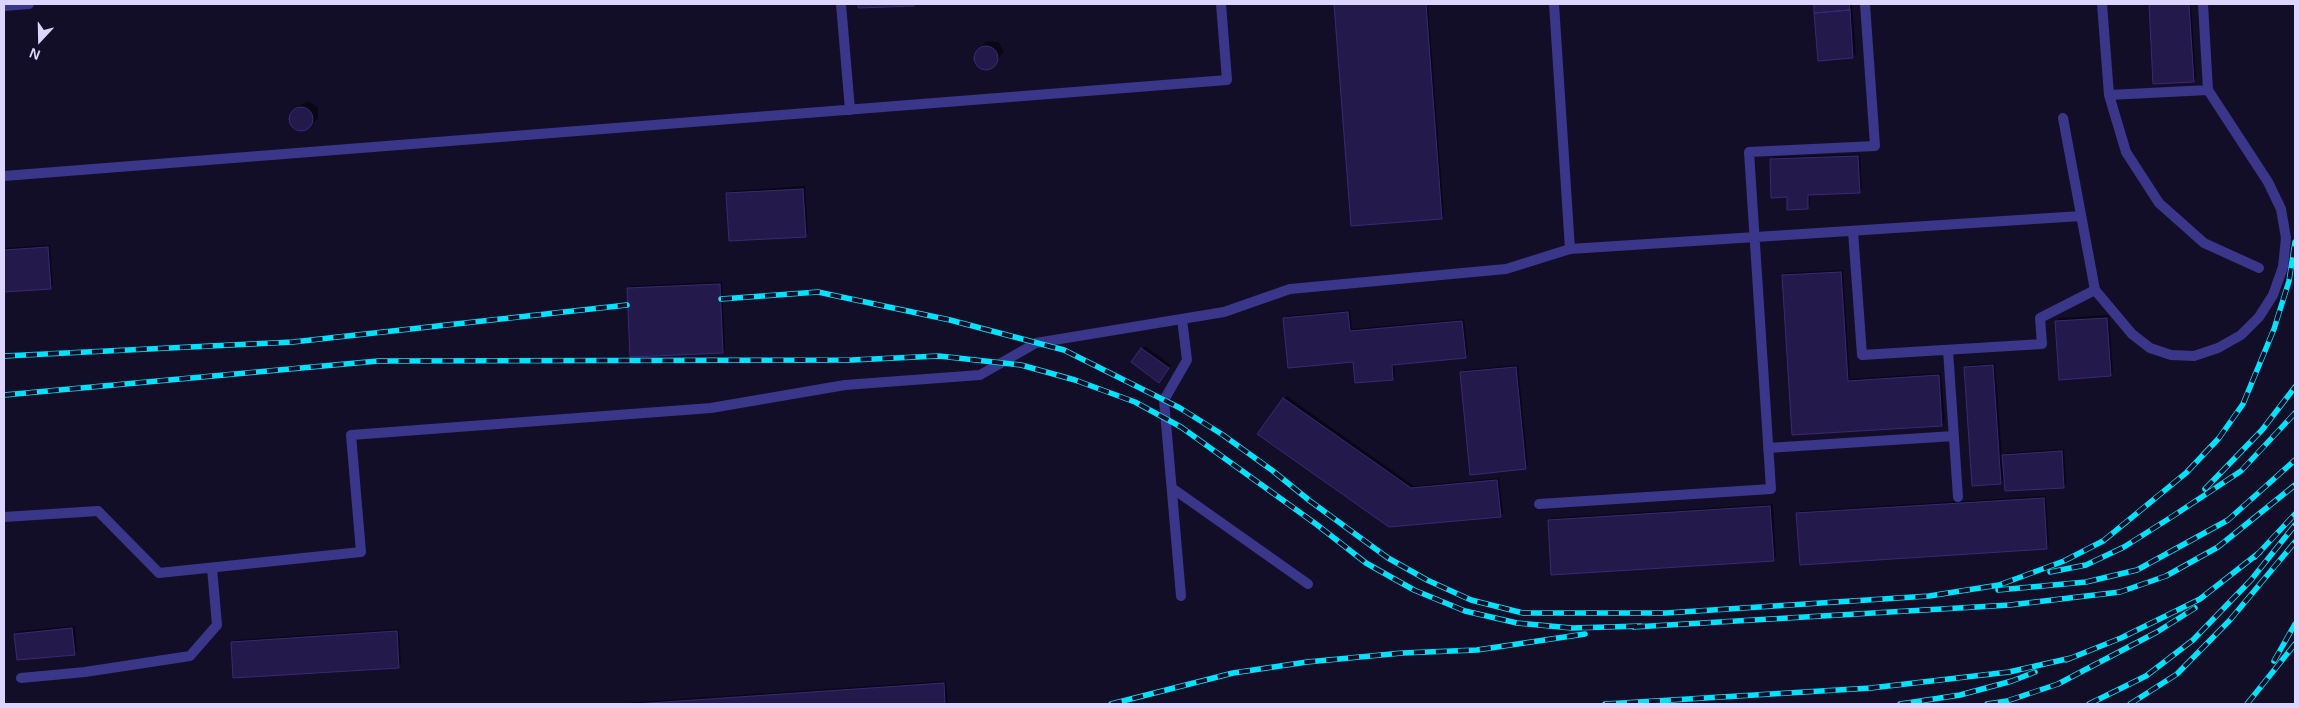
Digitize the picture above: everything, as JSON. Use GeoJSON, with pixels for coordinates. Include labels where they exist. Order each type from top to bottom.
{"type":"FeatureCollection","features":[{"type":"Feature","properties":{"kind":"lane"},"geometry":{"type":"LineString","coordinates":[[4,6],[29,4]]}},
{"type":"Feature","properties":{"kind":"lane"},"geometry":{"type":"LineString","coordinates":[[841,4],[850,110]]}},
{"type":"Feature","properties":{"kind":"lane"},"geometry":{"type":"LineString","coordinates":[[4,176],[1227,80],[1222,4]]}},
{"type":"Feature","properties":{"kind":"lane"},"geometry":{"type":"LineString","coordinates":[[1554,4],[1570,249]]}},
{"type":"Feature","properties":{"kind":"lane"},"geometry":{"type":"LineString","coordinates":[[1539,504],[1771,489],[1749,152],[1875,146],[1865,4]]}},
{"type":"Feature","properties":{"kind":"lane"},"geometry":{"type":"LineString","coordinates":[[2096,4],[2102,8],[2109,95],[2126,152],[2159,203],[2204,242],[2259,268]]}},
{"type":"Feature","properties":{"kind":"lane"},"geometry":{"type":"LineString","coordinates":[[2063,118],[2095,290],[2132,334],[2150,348],[2172,355],[2194,356],[2218,348],[2240,334],[2259,317],[2273,295],[2283,267],[2286,238],[2280,209],[2268,182],[2208,90],[2203,4]]}},
{"type":"Feature","properties":{"kind":"lane"},"geometry":{"type":"LineString","coordinates":[[2109,95],[2208,90]]}},
{"type":"Feature","properties":{"kind":"lane"},"geometry":{"type":"LineString","coordinates":[[4,517],[98,510],[159,573],[361,552],[351,435],[711,408],[845,385],[980,376],[1036,343],[1224,312],[1290,289],[1506,269],[1570,249],[2081,216]]}},
{"type":"Feature","properties":{"kind":"lane"},"geometry":{"type":"LineString","coordinates":[[1854,231],[1862,355],[2042,344],[2040,318],[2095,290]]}},
{"type":"Feature","properties":{"kind":"lane"},"geometry":{"type":"LineString","coordinates":[[1181,596],[1164,400],[1187,360],[1182,319]]}},
{"type":"Feature","properties":{"kind":"lane"},"geometry":{"type":"LineString","coordinates":[[1948,350],[1958,497]]}},
{"type":"Feature","properties":{"kind":"lane"},"geometry":{"type":"LineString","coordinates":[[1768,448],[1954,436]]}},
{"type":"Feature","properties":{"kind":"lane"},"geometry":{"type":"LineString","coordinates":[[1172,488],[1308,584]]}},
{"type":"Feature","properties":{"kind":"lane"},"geometry":{"type":"LineString","coordinates":[[21,678],[85,672],[190,656],[217,625],[212,568]]}},
{"type":"Feature","properties":{"kind":"building"},"geometry":{"type":"Polygon","coordinates":[[[858,4],[914,4],[914,6],[858,8],[858,4]]]}},
{"type":"Feature","properties":{"kind":"building"},"geometry":{"type":"Polygon","coordinates":[[[1334,4],[1426,4],[1442,219],[1351,226],[1334,4]]]}},
{"type":"Feature","properties":{"kind":"building"},"geometry":{"type":"Polygon","coordinates":[[[1814,4],[1849,4],[1850,10],[1814,13],[1814,4]]]}},
{"type":"Feature","properties":{"kind":"building"},"geometry":{"type":"Polygon","coordinates":[[[2149,4],[2189,4],[2194,82],[2153,84],[2149,4]]]}},
{"type":"Feature","properties":{"kind":"building"},"geometry":{"type":"Polygon","coordinates":[[[1850,10],[1853,58],[1818,61],[1814,13],[1850,10]]]}},
{"type":"Feature","properties":{"kind":"building"},"geometry":{"type":"Polygon","coordinates":[[[986,46],[995,49],[998,58],[995,67],[986,70],[977,67],[974,58],[977,49],[986,46]]]}},
{"type":"Feature","properties":{"kind":"building"},"geometry":{"type":"Polygon","coordinates":[[[301,107],[310,110],[313,119],[310,128],[301,131],[292,128],[289,119],[292,110],[301,107]]]}},
{"type":"Feature","properties":{"kind":"building"},"geometry":{"type":"Polygon","coordinates":[[[1858,156],[1860,193],[1808,195],[1808,209],[1787,210],[1787,197],[1771,198],[1770,159],[1858,156]]]}},
{"type":"Feature","properties":{"kind":"building"},"geometry":{"type":"Polygon","coordinates":[[[803,189],[806,237],[729,241],[726,193],[803,189]]]}},
{"type":"Feature","properties":{"kind":"building"},"geometry":{"type":"Polygon","coordinates":[[[48,247],[51,289],[4,292],[4,250],[48,247]]]}},
{"type":"Feature","properties":{"kind":"building"},"geometry":{"type":"Polygon","coordinates":[[[1841,272],[1848,381],[1939,375],[1942,426],[1792,435],[1782,275],[1841,272]]]}},
{"type":"Feature","properties":{"kind":"building"},"geometry":{"type":"Polygon","coordinates":[[[720,284],[723,353],[630,357],[627,288],[720,284]]]}},
{"type":"Feature","properties":{"kind":"building"},"geometry":{"type":"Polygon","coordinates":[[[1348,312],[1350,331],[1462,321],[1466,358],[1392,365],[1393,380],[1355,383],[1353,362],[1288,368],[1283,318],[1348,312]]]}},
{"type":"Feature","properties":{"kind":"building"},"geometry":{"type":"Polygon","coordinates":[[[2107,318],[2111,376],[2059,380],[2055,321],[2107,318]]]}},
{"type":"Feature","properties":{"kind":"building"},"geometry":{"type":"Polygon","coordinates":[[[1141,348],[1169,368],[1159,383],[1131,362],[1141,348]]]}},
{"type":"Feature","properties":{"kind":"building"},"geometry":{"type":"Polygon","coordinates":[[[1993,365],[2001,484],[1972,486],[1964,367],[1993,365]]]}},
{"type":"Feature","properties":{"kind":"building"},"geometry":{"type":"Polygon","coordinates":[[[1516,367],[1526,469],[1470,475],[1460,372],[1516,367]]]}},
{"type":"Feature","properties":{"kind":"building"},"geometry":{"type":"Polygon","coordinates":[[[1283,398],[1411,488],[1497,480],[1501,517],[1389,527],[1257,434],[1283,398]]]}},
{"type":"Feature","properties":{"kind":"building"},"geometry":{"type":"Polygon","coordinates":[[[2062,451],[2064,488],[2005,491],[2002,455],[2062,451]]]}},
{"type":"Feature","properties":{"kind":"building"},"geometry":{"type":"Polygon","coordinates":[[[2044,498],[2047,549],[1800,565],[1796,513],[2044,498]]]}},
{"type":"Feature","properties":{"kind":"building"},"geometry":{"type":"Polygon","coordinates":[[[1770,506],[1774,561],[1551,575],[1548,520],[1770,506]]]}},
{"type":"Feature","properties":{"kind":"building"},"geometry":{"type":"Polygon","coordinates":[[[72,628],[75,655],[17,660],[14,634],[72,628]]]}},
{"type":"Feature","properties":{"kind":"building"},"geometry":{"type":"Polygon","coordinates":[[[397,631],[399,668],[233,678],[231,642],[397,631]]]}},
{"type":"Feature","properties":{"kind":"building"},"geometry":{"type":"Polygon","coordinates":[[[944,683],[945,704],[635,704],[944,683]]]}},
{"type":"Feature","properties":{"kind":"railway"},"geometry":{"type":"LineString","coordinates":[[721,299],[818,292],[950,320],[1064,350],[1180,408],[1223,435],[1273,471],[1310,501],[1388,558],[1427,580],[1471,600],[1523,613],[1666,613],[1929,596],[1999,585],[2064,561],[2103,541],[2187,472],[2219,438],[2243,404],[2274,329],[2289,281],[2295,242]]}},
{"type":"Feature","properties":{"kind":"railway"},"geometry":{"type":"LineString","coordinates":[[4,356],[293,342],[627,305]]}},
{"type":"Feature","properties":{"kind":"railway"},"geometry":{"type":"LineString","coordinates":[[4,395],[378,361],[852,360],[939,356],[1021,365],[1075,380],[1135,402],[1181,427],[1316,524],[1366,563],[1414,590],[1465,611],[1517,623],[1572,628],[1641,626]]}},
{"type":"Feature","properties":{"kind":"railway"},"geometry":{"type":"LineString","coordinates":[[2205,489],[2262,430],[2295,387]]}},
{"type":"Feature","properties":{"kind":"railway"},"geometry":{"type":"LineString","coordinates":[[2050,572],[2086,565],[2124,547],[2173,516],[2241,471],[2295,413]]}},
{"type":"Feature","properties":{"kind":"railway"},"geometry":{"type":"LineString","coordinates":[[1998,590],[2086,582],[2137,570],[2228,520],[2295,460]]}},
{"type":"Feature","properties":{"kind":"railway"},"geometry":{"type":"LineString","coordinates":[[1634,627],[2010,605],[2120,592],[2166,576],[2218,547],[2295,485]]}},
{"type":"Feature","properties":{"kind":"railway"},"geometry":{"type":"LineString","coordinates":[[2255,557],[2295,514]]}},
{"type":"Feature","properties":{"kind":"railway"},"geometry":{"type":"LineString","coordinates":[[2089,704],[2146,676],[2193,640],[2251,580],[2295,525]]}},
{"type":"Feature","properties":{"kind":"railway"},"geometry":{"type":"LineString","coordinates":[[2130,704],[2177,674],[2230,620],[2295,542]]}},
{"type":"Feature","properties":{"kind":"railway"},"geometry":{"type":"LineString","coordinates":[[2066,660],[2121,638],[2200,599],[2260,552]]}},
{"type":"Feature","properties":{"kind":"railway"},"geometry":{"type":"LineString","coordinates":[[1987,704],[2007,701],[2058,684],[2157,632],[2195,608]]}},
{"type":"Feature","properties":{"kind":"railway"},"geometry":{"type":"LineString","coordinates":[[2274,661],[2295,624]]}},
{"type":"Feature","properties":{"kind":"railway"},"geometry":{"type":"LineString","coordinates":[[1111,704],[1233,673],[1307,662],[1402,653],[1477,650],[1585,634]]}},
{"type":"Feature","properties":{"kind":"railway"},"geometry":{"type":"LineString","coordinates":[[2247,704],[2295,644]]}},
{"type":"Feature","properties":{"kind":"railway"},"geometry":{"type":"LineString","coordinates":[[1605,704],[1871,688],[2009,672],[2071,658]]}},
{"type":"Feature","properties":{"kind":"railway"},"geometry":{"type":"LineString","coordinates":[[1900,704],[1960,695],[2012,681],[2035,672]]}}]}
